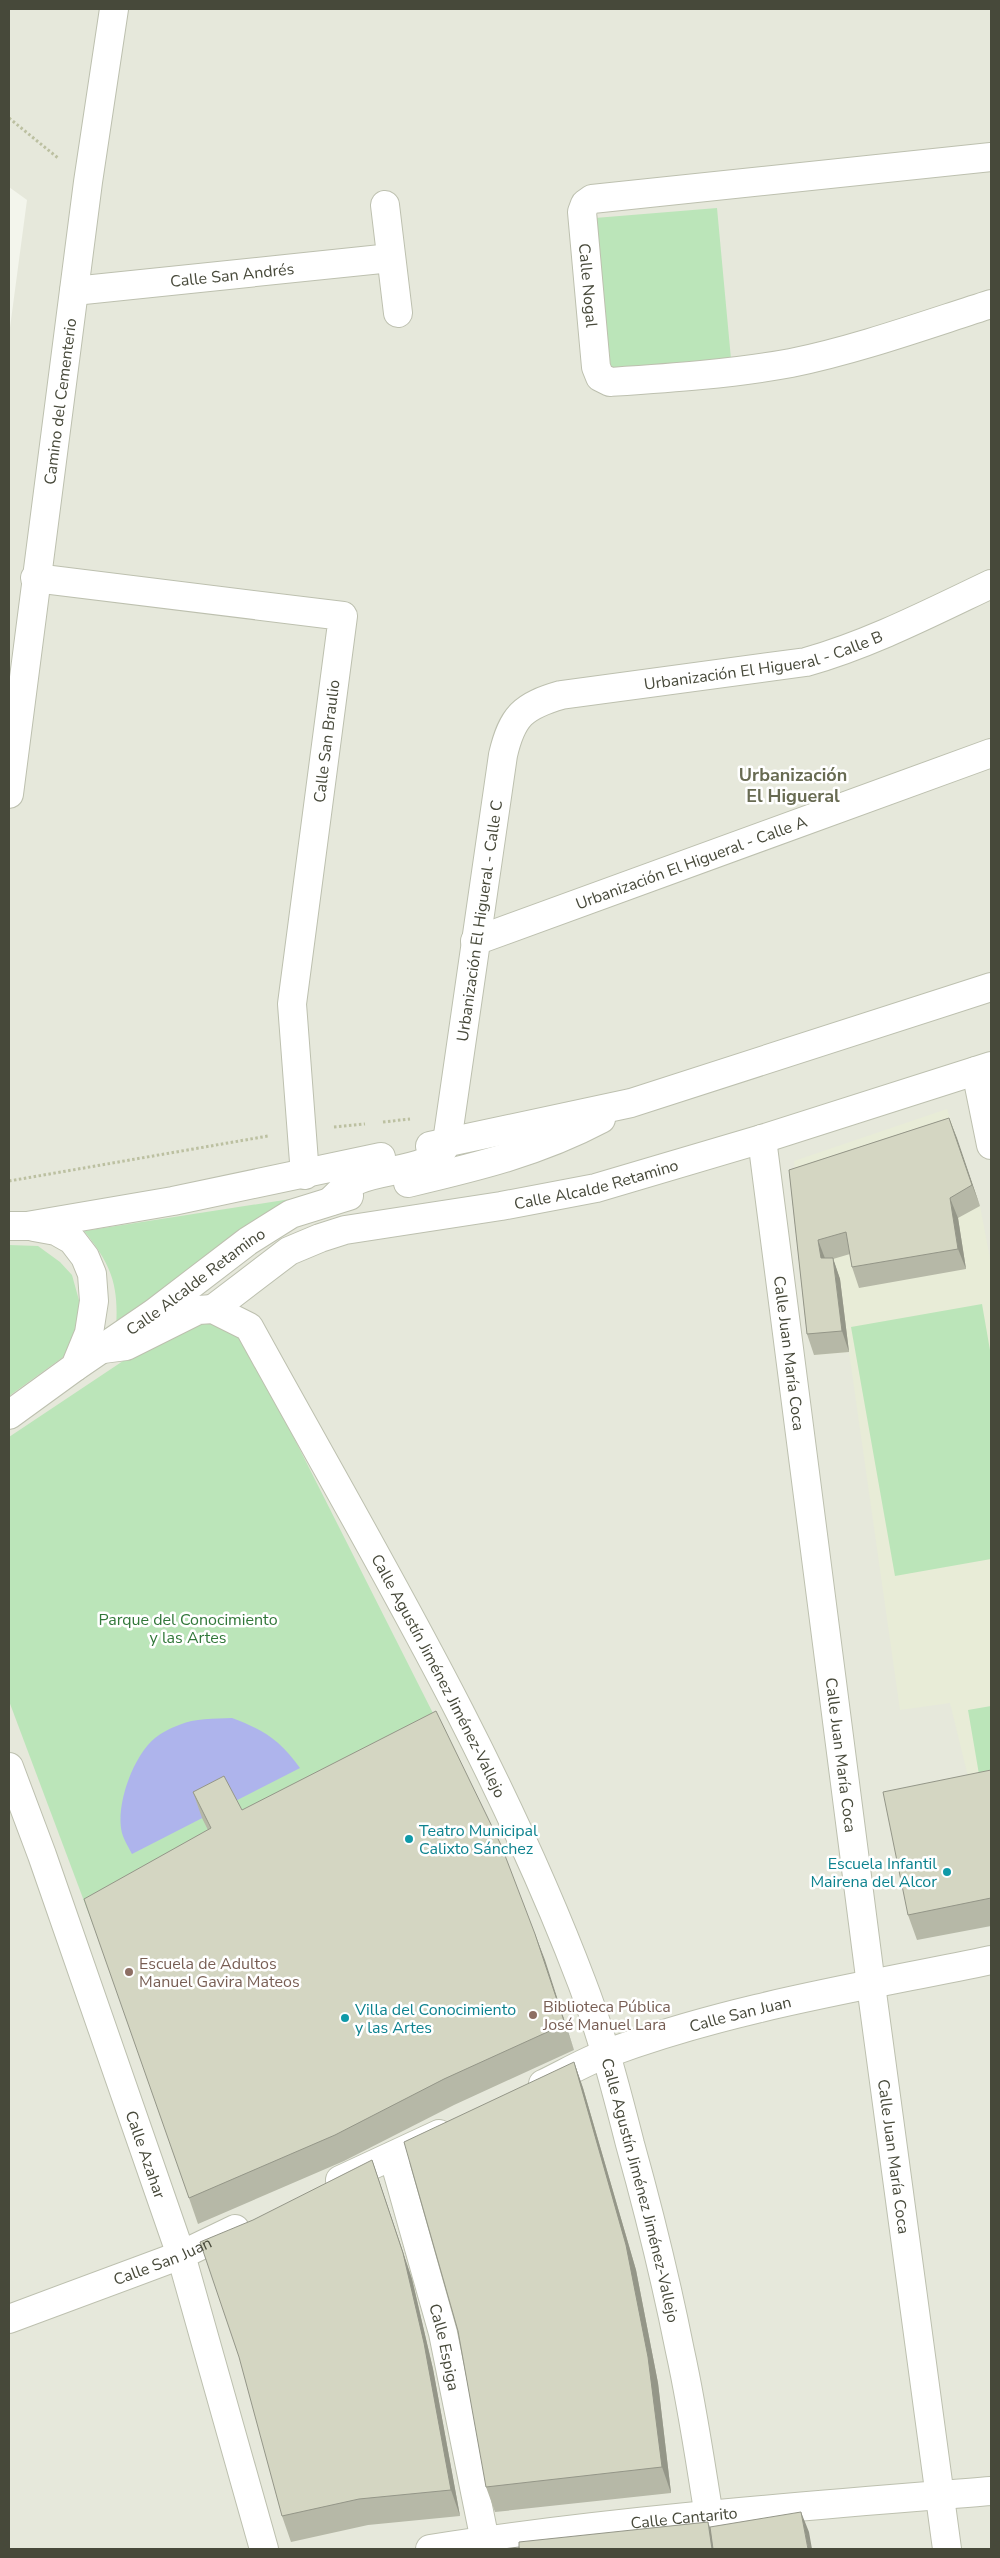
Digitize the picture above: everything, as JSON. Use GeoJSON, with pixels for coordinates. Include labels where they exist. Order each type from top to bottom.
{"type":"FeatureCollection","features":[{"type":"Feature","properties":{"kind":"street","name":"Camino del Cementerio"},"geometry":{"type":"LineString","coordinates":[[9,794],[35,578],[88,182],[114,9]]}},
{"type":"Feature","properties":{"kind":"street","name":"Calle Nogal"},"geometry":{"type":"LineString","coordinates":[[991,157],[592,199],[585,204],[582,212],[596,367],[600,377],[610,382],[689,377],[790,363],[837,352],[991,304]]}},
{"type":"Feature","properties":{"kind":"street"},"geometry":{"type":"LineString","coordinates":[[385,205],[398,313]]}},
{"type":"Feature","properties":{"kind":"street","name":"Calle San Andrés"},"geometry":{"type":"LineString","coordinates":[[74,291],[391,258]]}},
{"type":"Feature","properties":{"kind":"street","name":"Calle San Braulio"},"geometry":{"type":"LineString","coordinates":[[35,578],[342,616],[292,1004],[305,1174]]}},
{"type":"Feature","properties":{"kind":"street","name":"Urbanización El Higueral - Calle B"},"geometry":{"type":"LineString","coordinates":[[527,707],[560,695],[806,662],[837,654],[883,635],[991,584]]}},
{"type":"Feature","properties":{"kind":"street","name":"Urbanización El Higueral - Calle C"},"geometry":{"type":"LineString","coordinates":[[447,1142],[503,755],[508,734],[527,707]]}},
{"type":"Feature","properties":{"kind":"street","name":"Urbanización El Higueral - Calle A"},"geometry":{"type":"LineString","coordinates":[[475,941],[991,753]]}},
{"type":"Feature","properties":{"kind":"street","name":"Calle Alcalde Retamino"},"geometry":{"type":"LineString","coordinates":[[14,1225],[173,1201],[631,1103],[991,987]]}},
{"type":"Feature","properties":{"kind":"street"},"geometry":{"type":"LineString","coordinates":[[984,1069],[991,1145]]}},
{"type":"Feature","properties":{"kind":"street","name":"Calle Alcalde Retamino"},"geometry":{"type":"LineString","coordinates":[[213,1309],[289,1251],[345,1230],[564,1195],[596,1188],[762,1139],[984,1069]]}},
{"type":"Feature","properties":{"kind":"street","name":"Calle Alcalde Retamino"},"geometry":{"type":"LineString","coordinates":[[9,1415],[154,1313],[248,1241],[291,1214],[330,1201],[519,1155],[577,1132],[631,1103]]}},
{"type":"Feature","properties":{"kind":"street","name":"Calle Juan María Coca"},"geometry":{"type":"LineString","coordinates":[[762,1139],[871,1985],[947,2549]]}},
{"type":"Feature","properties":{"kind":"street"},"geometry":{"type":"LineString","coordinates":[[330,1201],[358,1180],[436,1157],[444,1151],[447,1142]]}},
{"type":"Feature","properties":{"kind":"street","name":"Calle Alcalde Retamino"},"geometry":{"type":"LineString","coordinates":[[14,1225],[56,1231],[72,1240],[85,1257],[92,1274],[94,1301],[89,1333],[75,1367]]}},
{"type":"Feature","properties":{"kind":"street"},"geometry":{"type":"LineString","coordinates":[[103,1348],[126,1346],[183,1316],[198,1310],[213,1309]]}},
{"type":"Feature","properties":{"kind":"street","name":"Calle Agustín Jiménez Jiménez-Vallejo"},"geometry":{"type":"LineString","coordinates":[[213,1309],[249,1327],[456,1702],[492,1773],[548,1899],[582,1983],[606,2053],[642,2188],[680,2352],[709,2516]]}},
{"type":"Feature","properties":{"kind":"street","name":"Calle Azahar"},"geometry":{"type":"LineString","coordinates":[[9,1767],[42,1855],[181,2255],[264,2549]]}},
{"type":"Feature","properties":{"kind":"street","name":"Calle San Juan"},"geometry":{"type":"LineString","coordinates":[[517,2096],[606,2053],[688,2027],[777,2003],[991,1960]]}},
{"type":"Feature","properties":{"kind":"street"},"geometry":{"type":"LineString","coordinates":[[313,2193],[464,2122]]}},
{"type":"Feature","properties":{"kind":"street","name":"Calle Espiga"},"geometry":{"type":"LineString","coordinates":[[393,2156],[443,2334],[485,2540]]}},
{"type":"Feature","properties":{"kind":"street","name":"Calle San Juan"},"geometry":{"type":"LineString","coordinates":[[9,2319],[181,2255],[260,2218]]}},
{"type":"Feature","properties":{"kind":"street","name":"Calle Cantarito"},"geometry":{"type":"LineString","coordinates":[[430,2549],[485,2540],[709,2516],[991,2491]]}},
{"type":"Feature","properties":{"kind":"path"},"geometry":{"type":"LineString","coordinates":[[9,118],[88,182]]}},
{"type":"Feature","properties":{"kind":"path"},"geometry":{"type":"LineString","coordinates":[[376,1122],[452,1114]]}},
{"type":"Feature","properties":{"kind":"path"},"geometry":{"type":"LineString","coordinates":[[9,1181],[301,1131],[367,1124]]}},
{"type":"Feature","properties":{"kind":"shaded area"},"geometry":{"type":"Polygon","coordinates":[[[9,9],[991,9],[991,2549],[9,2549],[9,335],[27,200],[9,187],[9,9]]]}},
{"type":"Feature","properties":{"kind":"shaded area"},"geometry":{"type":"Polygon","coordinates":[[[947,1109],[980,1206],[991,1264],[991,1798],[974,1801],[950,1703],[900,1710],[849,1352],[814,1355],[794,1161],[947,1109]]]}},
{"type":"Feature","properties":{"kind":"green space"},"geometry":{"type":"Polygon","coordinates":[[[717,208],[731,359],[611,370],[595,218],[717,208]]]}},
{"type":"Feature","properties":{"kind":"green space"},"geometry":{"type":"Polygon","coordinates":[[[297,1198],[116,1328],[116,1299],[111,1276],[101,1254],[84,1231],[297,1198]]]}},
{"type":"Feature","properties":{"kind":"green space"},"geometry":{"type":"Polygon","coordinates":[[[9,1245],[38,1246],[60,1262],[72,1275],[80,1304],[78,1328],[66,1355],[9,1396],[9,1245]]]}},
{"type":"Feature","properties":{"kind":"green space"},"geometry":{"type":"Polygon","coordinates":[[[982,1304],[991,1356],[991,1559],[895,1576],[851,1327],[982,1304]]]}},
{"type":"Feature","properties":{"kind":"green space","name":"Parque del Conocimiento y las Artes"},"geometry":{"type":"Polygon","coordinates":[[[206,1318],[242,1335],[445,1737],[221,1854],[93,1925],[9,1701],[9,1437],[162,1335],[206,1318]]]}},
{"type":"Feature","properties":{"kind":"green space"},"geometry":{"type":"Polygon","coordinates":[[[991,1706],[991,1784],[981,1786],[968,1710],[991,1706]]]}},
{"type":"Feature","properties":{"kind":"water"},"geometry":{"type":"Polygon","coordinates":[[[232,1718],[270,1737],[293,1758],[300,1768],[132,1854],[122,1833],[121,1809],[133,1769],[147,1746],[160,1734],[185,1723],[205,1719],[232,1718]]]}},
{"type":"Feature","properties":{"kind":"building"},"geometry":{"type":"Polygon","coordinates":[[[949,1118],[972,1185],[950,1198],[958,1249],[852,1267],[846,1232],[818,1240],[821,1258],[833,1258],[842,1331],[807,1334],[789,1170],[949,1118]]]}},
{"type":"Feature","properties":{"kind":"building","name":"Villa del Conocimiento y las Artes"},"geometry":{"type":"Polygon","coordinates":[[[436,1711],[501,1845],[535,1934],[565,2024],[444,2079],[335,2135],[189,2198],[84,1899],[211,1828],[193,1792],[224,1776],[242,1810],[436,1711]]]}},
{"type":"Feature","properties":{"kind":"building","name":"Escuela Infantil Mairena del Alcor"},"geometry":{"type":"Polygon","coordinates":[[[991,1770],[991,1898],[908,1915],[883,1792],[991,1770]]]}},
{"type":"Feature","properties":{"kind":"building"},"geometry":{"type":"Polygon","coordinates":[[[574,2062],[626,2245],[648,2357],[662,2467],[486,2487],[458,2331],[404,2142],[574,2062]]]}},
{"type":"Feature","properties":{"kind":"building"},"geometry":{"type":"Polygon","coordinates":[[[372,2160],[403,2253],[424,2343],[451,2490],[359,2499],[282,2516],[239,2357],[200,2242],[253,2220],[372,2160]]]}},
{"type":"Feature","properties":{"kind":"building"},"geometry":{"type":"Polygon","coordinates":[[[801,2512],[808,2549],[713,2549],[710,2527],[801,2512]]]}},
{"type":"Feature","properties":{"kind":"building"},"geometry":{"type":"Polygon","coordinates":[[[708,2522],[712,2549],[519,2549],[519,2542],[708,2522]]]}},
{"type":"Feature","properties":{"kind":"building"},"geometry":{"type":"Polygon","coordinates":[[[519,2547],[519,2549],[503,2549],[519,2547]]]}},
{"type":"Feature","properties":{"kind":"place","name":"Teatro Municipal Calixto Sánchez"},"geometry":{"type":"Point","coordinates":[409,1839]}},
{"type":"Feature","properties":{"kind":"place","name":"Escuela Infantil Mairena del Alcor"},"geometry":{"type":"Point","coordinates":[947,1872]}},
{"type":"Feature","properties":{"kind":"place","name":"Escuela de Adultos Manuel Gavira Mateos"},"geometry":{"type":"Point","coordinates":[129,1972]}},
{"type":"Feature","properties":{"kind":"place","name":"Biblioteca Pública José Manuel Lara"},"geometry":{"type":"Point","coordinates":[533,2015]}},
{"type":"Feature","properties":{"kind":"place","name":"Villa del Conocimiento y las Artes"},"geometry":{"type":"Point","coordinates":[345,2018]}},
{"type":"Feature","properties":{"kind":"district","name":"Urbanización El Higueral"},"geometry":{"type":"Point","coordinates":[793,785]}}]}
